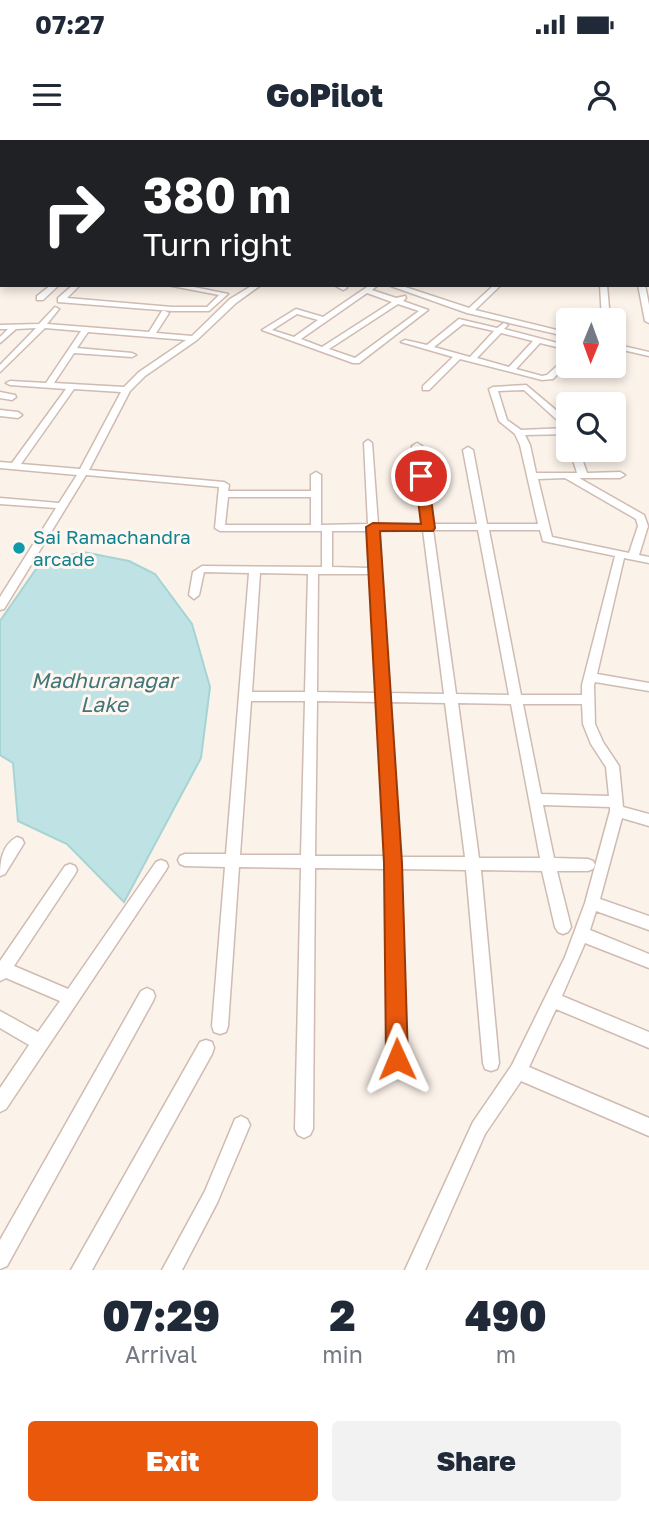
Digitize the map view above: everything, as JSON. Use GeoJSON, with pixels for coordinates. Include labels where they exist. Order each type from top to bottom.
{"type":"FeatureCollection","features":[{"type":"Feature","properties":{"kind":"street"},"geometry":{"type":"LineString","coordinates":[[40,298],[54,287]]}},
{"type":"Feature","properties":{"kind":"street"},"geometry":{"type":"LineString","coordinates":[[75,287],[61,300],[172,309],[209,309],[224,293],[184,287]]}},
{"type":"Feature","properties":{"kind":"street"},"geometry":{"type":"LineString","coordinates":[[295,341],[372,287]]}},
{"type":"Feature","properties":{"kind":"street"},"geometry":{"type":"LineString","coordinates":[[397,287],[470,311],[556,332]]}},
{"type":"Feature","properties":{"kind":"street"},"geometry":{"type":"LineString","coordinates":[[470,311],[496,287]]}},
{"type":"Feature","properties":{"kind":"street"},"geometry":{"type":"LineString","coordinates":[[603,287],[605,308]]}},
{"type":"Feature","properties":{"kind":"street"},"geometry":{"type":"LineString","coordinates":[[641,287],[649,321]]}},
{"type":"Feature","properties":{"kind":"street"},"geometry":{"type":"LineString","coordinates":[[0,607],[83,472],[126,390],[142,374],[194,338],[231,303],[241,288]]}},
{"type":"Feature","properties":{"kind":"street"},"geometry":{"type":"LineString","coordinates":[[367,291],[399,301],[424,310],[356,361],[266,330],[296,311],[351,323],[371,319],[399,301],[412,292]]}},
{"type":"Feature","properties":{"kind":"street"},"geometry":{"type":"LineString","coordinates":[[219,301],[231,303]]}},
{"type":"Feature","properties":{"kind":"street"},"geometry":{"type":"LineString","coordinates":[[0,370],[55,309]]}},
{"type":"Feature","properties":{"kind":"street"},"geometry":{"type":"LineString","coordinates":[[152,333],[165,313]]}},
{"type":"Feature","properties":{"kind":"street"},"geometry":{"type":"LineString","coordinates":[[483,326],[493,316]]}},
{"type":"Feature","properties":{"kind":"street"},"geometry":{"type":"LineString","coordinates":[[371,319],[380,322]]}},
{"type":"Feature","properties":{"kind":"street"},"geometry":{"type":"LineString","coordinates":[[471,360],[510,320]]}},
{"type":"Feature","properties":{"kind":"street"},"geometry":{"type":"LineString","coordinates":[[428,348],[459,321],[556,345]]}},
{"type":"Feature","properties":{"kind":"street"},"geometry":{"type":"LineString","coordinates":[[323,350],[351,323]]}},
{"type":"Feature","properties":{"kind":"street"},"geometry":{"type":"LineString","coordinates":[[390,325],[400,328]]}},
{"type":"Feature","properties":{"kind":"street"},"geometry":{"type":"LineString","coordinates":[[0,341],[15,326]]}},
{"type":"Feature","properties":{"kind":"street"},"geometry":{"type":"LineString","coordinates":[[0,327],[42,326],[194,338]]}},
{"type":"Feature","properties":{"kind":"street"},"geometry":{"type":"LineString","coordinates":[[49,385],[86,329]]}},
{"type":"Feature","properties":{"kind":"street"},"geometry":{"type":"LineString","coordinates":[[510,370],[538,340]]}},
{"type":"Feature","properties":{"kind":"street"},"geometry":{"type":"LineString","coordinates":[[405,342],[542,378],[550,377],[556,371]]}},
{"type":"Feature","properties":{"kind":"street"},"geometry":{"type":"LineString","coordinates":[[626,349],[649,354]]}},
{"type":"Feature","properties":{"kind":"street"},"geometry":{"type":"LineString","coordinates":[[71,350],[132,355]]}},
{"type":"Feature","properties":{"kind":"street"},"geometry":{"type":"LineString","coordinates":[[426,387],[459,356]]}},
{"type":"Feature","properties":{"kind":"street"},"geometry":{"type":"LineString","coordinates":[[10,383],[126,390]]}},
{"type":"Feature","properties":{"kind":"street"},"geometry":{"type":"LineString","coordinates":[[14,467],[72,387]]}},
{"type":"Feature","properties":{"kind":"street"},"geometry":{"type":"LineString","coordinates":[[556,416],[526,387],[494,388],[503,421],[519,433],[525,445],[547,539],[649,560]]}},
{"type":"Feature","properties":{"kind":"street"},"geometry":{"type":"LineString","coordinates":[[0,396],[12,397]]}},
{"type":"Feature","properties":{"kind":"street"},"geometry":{"type":"LineString","coordinates":[[0,413],[18,415]]}},
{"type":"Feature","properties":{"kind":"street"},"geometry":{"type":"LineString","coordinates":[[519,433],[556,430]]}},
{"type":"Feature","properties":{"kind":"street"},"geometry":{"type":"LineString","coordinates":[[368,443],[393,863],[397,1059]]}},
{"type":"Feature","properties":{"kind":"street"},"geometry":{"type":"LineString","coordinates":[[417,446],[473,863],[491,1063]]}},
{"type":"Feature","properties":{"kind":"street"},"geometry":{"type":"LineString","coordinates":[[468,450],[548,864],[564,927]]}},
{"type":"Feature","properties":{"kind":"street"},"geometry":{"type":"LineString","coordinates":[[579,462],[583,476]]}},
{"type":"Feature","properties":{"kind":"street"},"geometry":{"type":"LineString","coordinates":[[0,465],[224,485],[220,527],[544,527]]}},
{"type":"Feature","properties":{"kind":"street"},"geometry":{"type":"LineString","coordinates":[[532,477],[620,474]]}},
{"type":"Feature","properties":{"kind":"street"},"geometry":{"type":"LineString","coordinates":[[304,1129],[311,697],[322,527],[315,494],[316,475]]}},
{"type":"Feature","properties":{"kind":"street"},"geometry":{"type":"LineString","coordinates":[[415,1270],[479,1128],[518,1071],[581,934],[617,806],[612,766],[597,744],[589,724],[591,677],[626,556],[646,526],[632,510],[568,476]]}},
{"type":"Feature","properties":{"kind":"street"},"geometry":{"type":"LineString","coordinates":[[223,494],[315,494]]}},
{"type":"Feature","properties":{"kind":"street"},"geometry":{"type":"LineString","coordinates":[[0,501],[62,506]]}},
{"type":"Feature","properties":{"kind":"street"},"geometry":{"type":"LineString","coordinates":[[194,595],[198,572],[202,569],[376,571]]}},
{"type":"Feature","properties":{"kind":"street"},"geometry":{"type":"LineString","coordinates":[[220,1026],[255,569]]}},
{"type":"Feature","properties":{"kind":"street"},"geometry":{"type":"LineString","coordinates":[[591,677],[649,687]]}},
{"type":"Feature","properties":{"kind":"street"},"geometry":{"type":"LineString","coordinates":[[244,696],[589,700]]}},
{"type":"Feature","properties":{"kind":"street"},"geometry":{"type":"LineString","coordinates":[[535,799],[617,806],[649,820]]}},
{"type":"Feature","properties":{"kind":"street"},"geometry":{"type":"LineString","coordinates":[[0,870],[17,843]]}},
{"type":"Feature","properties":{"kind":"street"},"geometry":{"type":"LineString","coordinates":[[186,860],[588,865]]}},
{"type":"Feature","properties":{"kind":"street"},"geometry":{"type":"LineString","coordinates":[[0,1103],[161,866]]}},
{"type":"Feature","properties":{"kind":"street"},"geometry":{"type":"LineString","coordinates":[[70,870],[2,972],[71,998]]}},
{"type":"Feature","properties":{"kind":"street"},"geometry":{"type":"LineString","coordinates":[[592,902],[649,923]]}},
{"type":"Feature","properties":{"kind":"street"},"geometry":{"type":"LineString","coordinates":[[581,934],[649,961]]}},
{"type":"Feature","properties":{"kind":"street"},"geometry":{"type":"LineString","coordinates":[[0,1259],[147,996]]}},
{"type":"Feature","properties":{"kind":"street"},"geometry":{"type":"LineString","coordinates":[[552,1000],[649,1040]]}},
{"type":"Feature","properties":{"kind":"street"},"geometry":{"type":"LineString","coordinates":[[0,1019],[41,1042]]}},
{"type":"Feature","properties":{"kind":"street"},"geometry":{"type":"LineString","coordinates":[[81,1270],[206,1048]]}},
{"type":"Feature","properties":{"kind":"street"},"geometry":{"type":"LineString","coordinates":[[518,1071],[649,1127]]}},
{"type":"Feature","properties":{"kind":"street"},"geometry":{"type":"LineString","coordinates":[[173,1270],[211,1197],[242,1125]]}},
{"type":"Feature","properties":{"kind":"water","name":"Madhuranagar Lake"},"geometry":{"type":"Polygon","coordinates":[[[83,552],[129,561],[155,574],[192,624],[210,687],[201,758],[124,902],[67,844],[18,821],[13,763],[0,755],[0,621],[41,562],[83,552]]]}},
{"type":"Feature","properties":{"kind":"place","name":"Sai Ramachandra arcade"},"geometry":{"type":"Point","coordinates":[19,548]}},
{"type":"Feature","properties":{"kind":"route"},"geometry":{"type":"LineString","coordinates":[[397,1059],[393,863],[373,527],[428,528],[421,476]]}}]}
